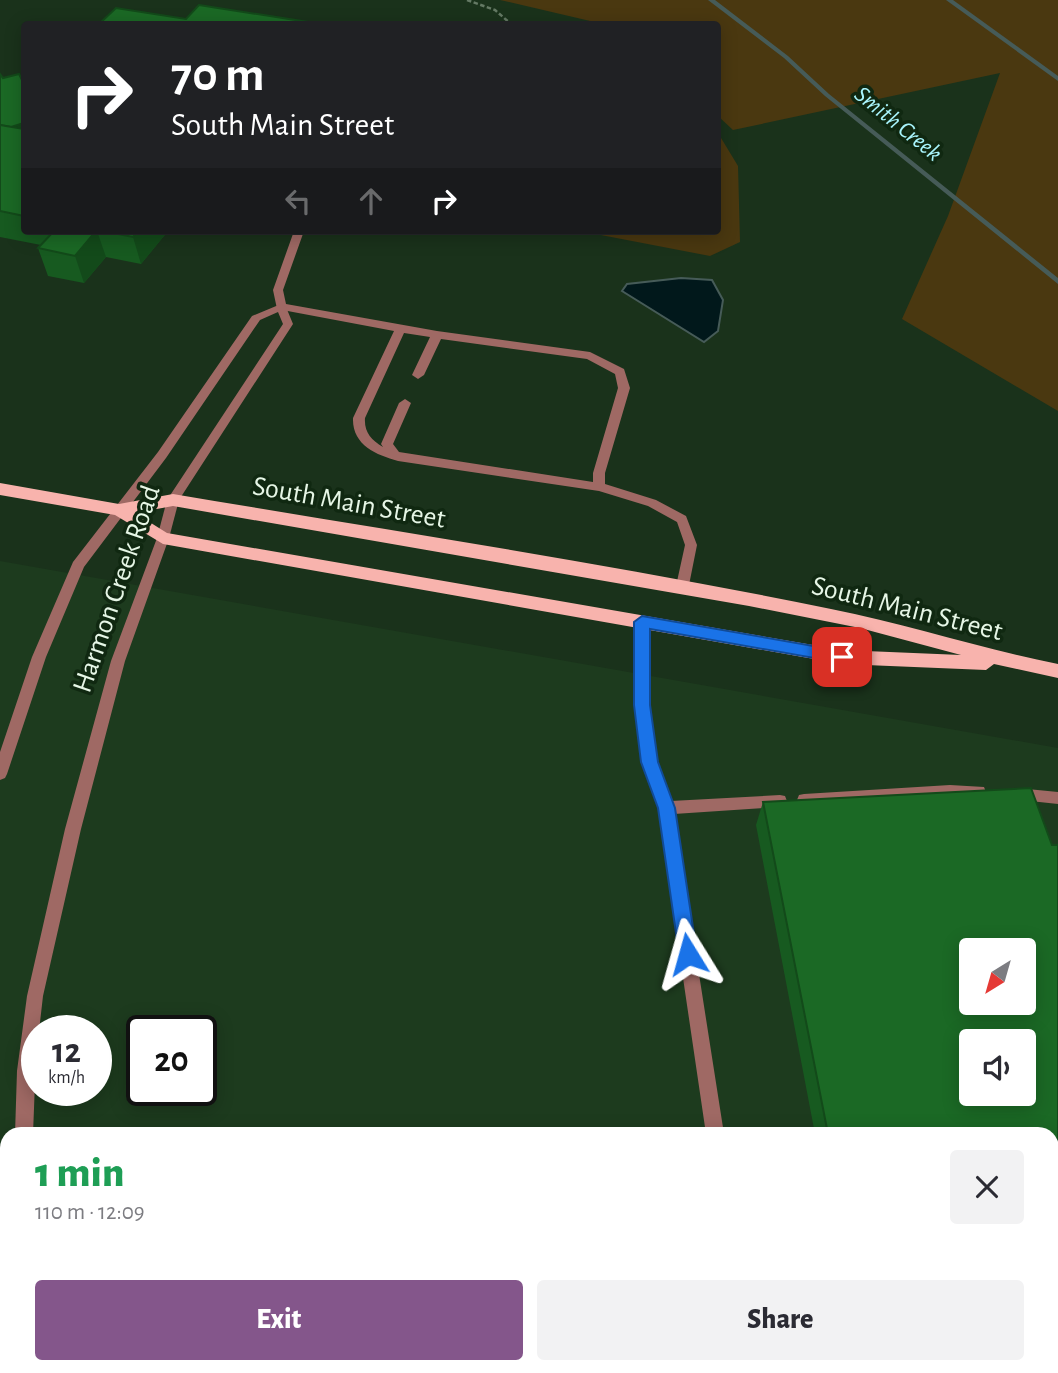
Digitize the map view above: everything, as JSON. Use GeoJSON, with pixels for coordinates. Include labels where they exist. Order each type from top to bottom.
{"type":"FeatureCollection","features":[{"type":"Feature","properties":{"kind":"main road","name":"South Main Street"},"geometry":{"type":"LineString","coordinates":[[0,489],[120,510],[173,499],[683,586],[846,618],[1023,665]]}},
{"type":"Feature","properties":{"kind":"main road","name":"South Main Street"},"geometry":{"type":"LineString","coordinates":[[120,510],[163,538],[842,657],[1023,665]]}},
{"type":"Feature","properties":{"kind":"main road"},"geometry":{"type":"LineString","coordinates":[[1023,665],[1058,671]]}},
{"type":"Feature","properties":{"kind":"street"},"geometry":{"type":"LineString","coordinates":[[298,235],[278,290],[281,307],[436,335],[590,356],[620,372],[624,388],[598,473],[599,487]]}},
{"type":"Feature","properties":{"kind":"street","name":"Harmon Creek Road"},"geometry":{"type":"LineString","coordinates":[[0,774],[39,657],[66,591],[87,551],[162,456],[256,318],[281,307],[288,324],[173,499],[163,538],[118,661],[70,841],[35,996],[26,1071],[24,1127]]}},
{"type":"Feature","properties":{"kind":"street"},"geometry":{"type":"LineString","coordinates":[[400,329],[362,410],[357,427],[373,446],[419,459],[599,487],[652,503],[682,519],[691,545],[683,586]]}},
{"type":"Feature","properties":{"kind":"street"},"geometry":{"type":"LineString","coordinates":[[418,375],[436,335]]}},
{"type":"Feature","properties":{"kind":"street"},"geometry":{"type":"LineString","coordinates":[[394,454],[387,444],[405,403]]}},
{"type":"Feature","properties":{"kind":"street"},"geometry":{"type":"LineString","coordinates":[[642,622],[642,705],[650,762],[666,808],[714,1127]]}},
{"type":"Feature","properties":{"kind":"street"},"geometry":{"type":"LineString","coordinates":[[666,808],[950,791],[1042,794],[1058,798]]}},
{"type":"Feature","properties":{"kind":"path"},"geometry":{"type":"LineString","coordinates":[[467,0],[495,10],[508,21]]}},
{"type":"Feature","properties":{"kind":"shaded area"},"geometry":{"type":"Polygon","coordinates":[[[500,0],[1058,0],[1058,411],[902,319],[948,216],[1000,73],[733,130],[721,119],[721,21],[590,21],[500,0]]]}},
{"type":"Feature","properties":{"kind":"shaded area"},"geometry":{"type":"Polygon","coordinates":[[[721,138],[738,166],[740,242],[710,256],[601,235],[721,235],[721,138]]]}},
{"type":"Feature","properties":{"kind":"shaded area"},"geometry":{"type":"Polygon","coordinates":[[[0,561],[1058,748],[1058,1127],[0,1127],[0,561]]]}},
{"type":"Feature","properties":{"kind":"water"},"geometry":{"type":"Polygon","coordinates":[[[681,278],[712,280],[723,300],[718,331],[704,342],[622,291],[627,284],[681,278]]]}},
{"type":"Feature","properties":{"kind":"building"},"geometry":{"type":"Polygon","coordinates":[[[199,5],[302,21],[102,21],[116,8],[186,19],[199,5]]]}},
{"type":"Feature","properties":{"kind":"building"},"geometry":{"type":"Polygon","coordinates":[[[0,74],[3,78],[19,74],[21,124],[11,127],[0,125],[0,74]]]}},
{"type":"Feature","properties":{"kind":"building"},"geometry":{"type":"Polygon","coordinates":[[[0,125],[21,128],[21,215],[0,211],[0,125]]]}},
{"type":"Feature","properties":{"kind":"building"},"geometry":{"type":"Polygon","coordinates":[[[50,235],[93,235],[75,256],[38,248],[50,235]]]}},
{"type":"Feature","properties":{"kind":"building"},"geometry":{"type":"Polygon","coordinates":[[[1031,788],[1052,845],[1058,845],[1058,1127],[827,1127],[763,802],[1031,788]]]}},
{"type":"Feature","properties":{"kind":"waterway","name":"Smith Creek"},"geometry":{"type":"LineString","coordinates":[[711,0],[786,57],[827,95],[1058,282]]}},
{"type":"Feature","properties":{"kind":"waterway"},"geometry":{"type":"LineString","coordinates":[[949,0],[1058,79]]}},
{"type":"Feature","properties":{"kind":"route"},"geometry":{"type":"LineString","coordinates":[[688,954],[666,808],[650,762],[642,705],[642,622],[842,657]]}}]}
